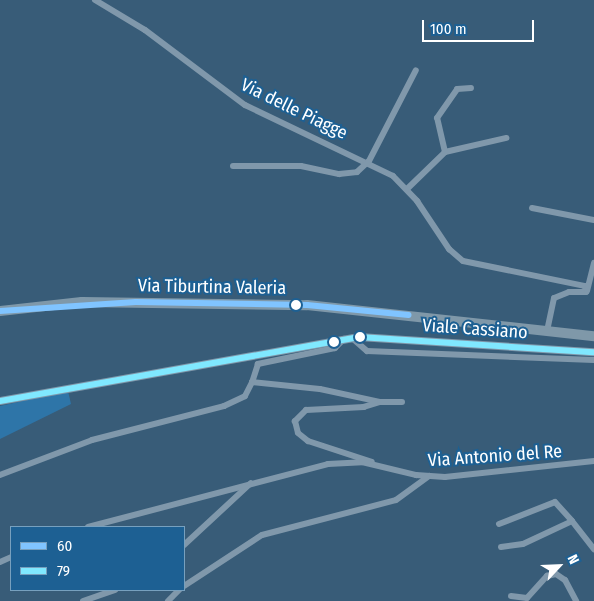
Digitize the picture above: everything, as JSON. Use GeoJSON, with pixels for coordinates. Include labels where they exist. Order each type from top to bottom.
{"type":"FeatureCollection","features":[{"type":"Feature","properties":{"kind":"main road","name":"Via Tiburtina Valeria"},"geometry":{"type":"LineString","coordinates":[[0,311],[82,302],[307,305],[594,336]]}},
{"type":"Feature","properties":{"kind":"street","name":"Via delle Piagge"},"geometry":{"type":"LineString","coordinates":[[95,0],[145,30],[245,105],[369,161],[407,189],[449,249],[463,261],[583,286],[587,291]]}},
{"type":"Feature","properties":{"kind":"street"},"geometry":{"type":"LineString","coordinates":[[233,166],[301,166],[345,174],[360,171],[369,161],[416,70]]}},
{"type":"Feature","properties":{"kind":"street"},"geometry":{"type":"LineString","coordinates":[[445,152],[437,118],[457,89],[470,88]]}},
{"type":"Feature","properties":{"kind":"street"},"geometry":{"type":"LineString","coordinates":[[407,189],[445,152],[506,138]]}},
{"type":"Feature","properties":{"kind":"street"},"geometry":{"type":"LineString","coordinates":[[532,208],[594,220]]}},
{"type":"Feature","properties":{"kind":"street"},"geometry":{"type":"LineString","coordinates":[[545,330],[554,298],[566,292],[587,291],[594,263]]}},
{"type":"Feature","properties":{"kind":"street"},"geometry":{"type":"LineString","coordinates":[[0,474],[75,445],[224,406],[245,396],[258,364],[335,348],[348,338],[366,351],[594,360]]}},
{"type":"Feature","properties":{"kind":"street","name":"Viale Cassiano"},"geometry":{"type":"LineString","coordinates":[[0,401],[348,338],[594,352]]}},
{"type":"Feature","properties":{"kind":"street"},"geometry":{"type":"LineString","coordinates":[[252,382],[380,402],[402,402]]}},
{"type":"Feature","properties":{"kind":"street"},"geometry":{"type":"LineString","coordinates":[[375,465],[342,449],[308,441],[299,434],[295,422],[306,410],[364,407],[380,402]]}},
{"type":"Feature","properties":{"kind":"street","name":"Via Antonio del Re"},"geometry":{"type":"LineString","coordinates":[[92,526],[252,482],[328,464],[375,465],[429,476],[503,474],[594,461]]}},
{"type":"Feature","properties":{"kind":"street"},"geometry":{"type":"LineString","coordinates":[[185,585],[262,535],[393,501],[429,476]]}},
{"type":"Feature","properties":{"kind":"street"},"geometry":{"type":"LineString","coordinates":[[185,544],[252,482]]}},
{"type":"Feature","properties":{"kind":"street"},"geometry":{"type":"LineString","coordinates":[[499,524],[555,502],[594,549]]}},
{"type":"Feature","properties":{"kind":"street"},"geometry":{"type":"LineString","coordinates":[[501,547],[523,544],[572,521]]}},
{"type":"Feature","properties":{"kind":"street"},"geometry":{"type":"LineString","coordinates":[[511,596],[528,598],[547,576],[556,574],[565,580],[576,601]]}},
{"type":"Feature","properties":{"kind":"street"},"geometry":{"type":"LineString","coordinates":[[83,601],[112,591]]}},
{"type":"Feature","properties":{"kind":"street"},"geometry":{"type":"LineString","coordinates":[[168,601],[177,591]]}},
{"type":"Feature","properties":{"kind":"shaded area"},"geometry":{"type":"Polygon","coordinates":[[[68,391],[71,404],[0,439],[0,406],[68,391]]]}},
{"type":"Feature","properties":{"kind":"transit line","name":"60"},"geometry":{"type":"LineString","coordinates":[[0,311],[136,302],[307,305],[409,315]]}},
{"type":"Feature","properties":{"kind":"transit line","name":"79"},"geometry":{"type":"LineString","coordinates":[[0,401],[359,337],[594,352]]}}]}
